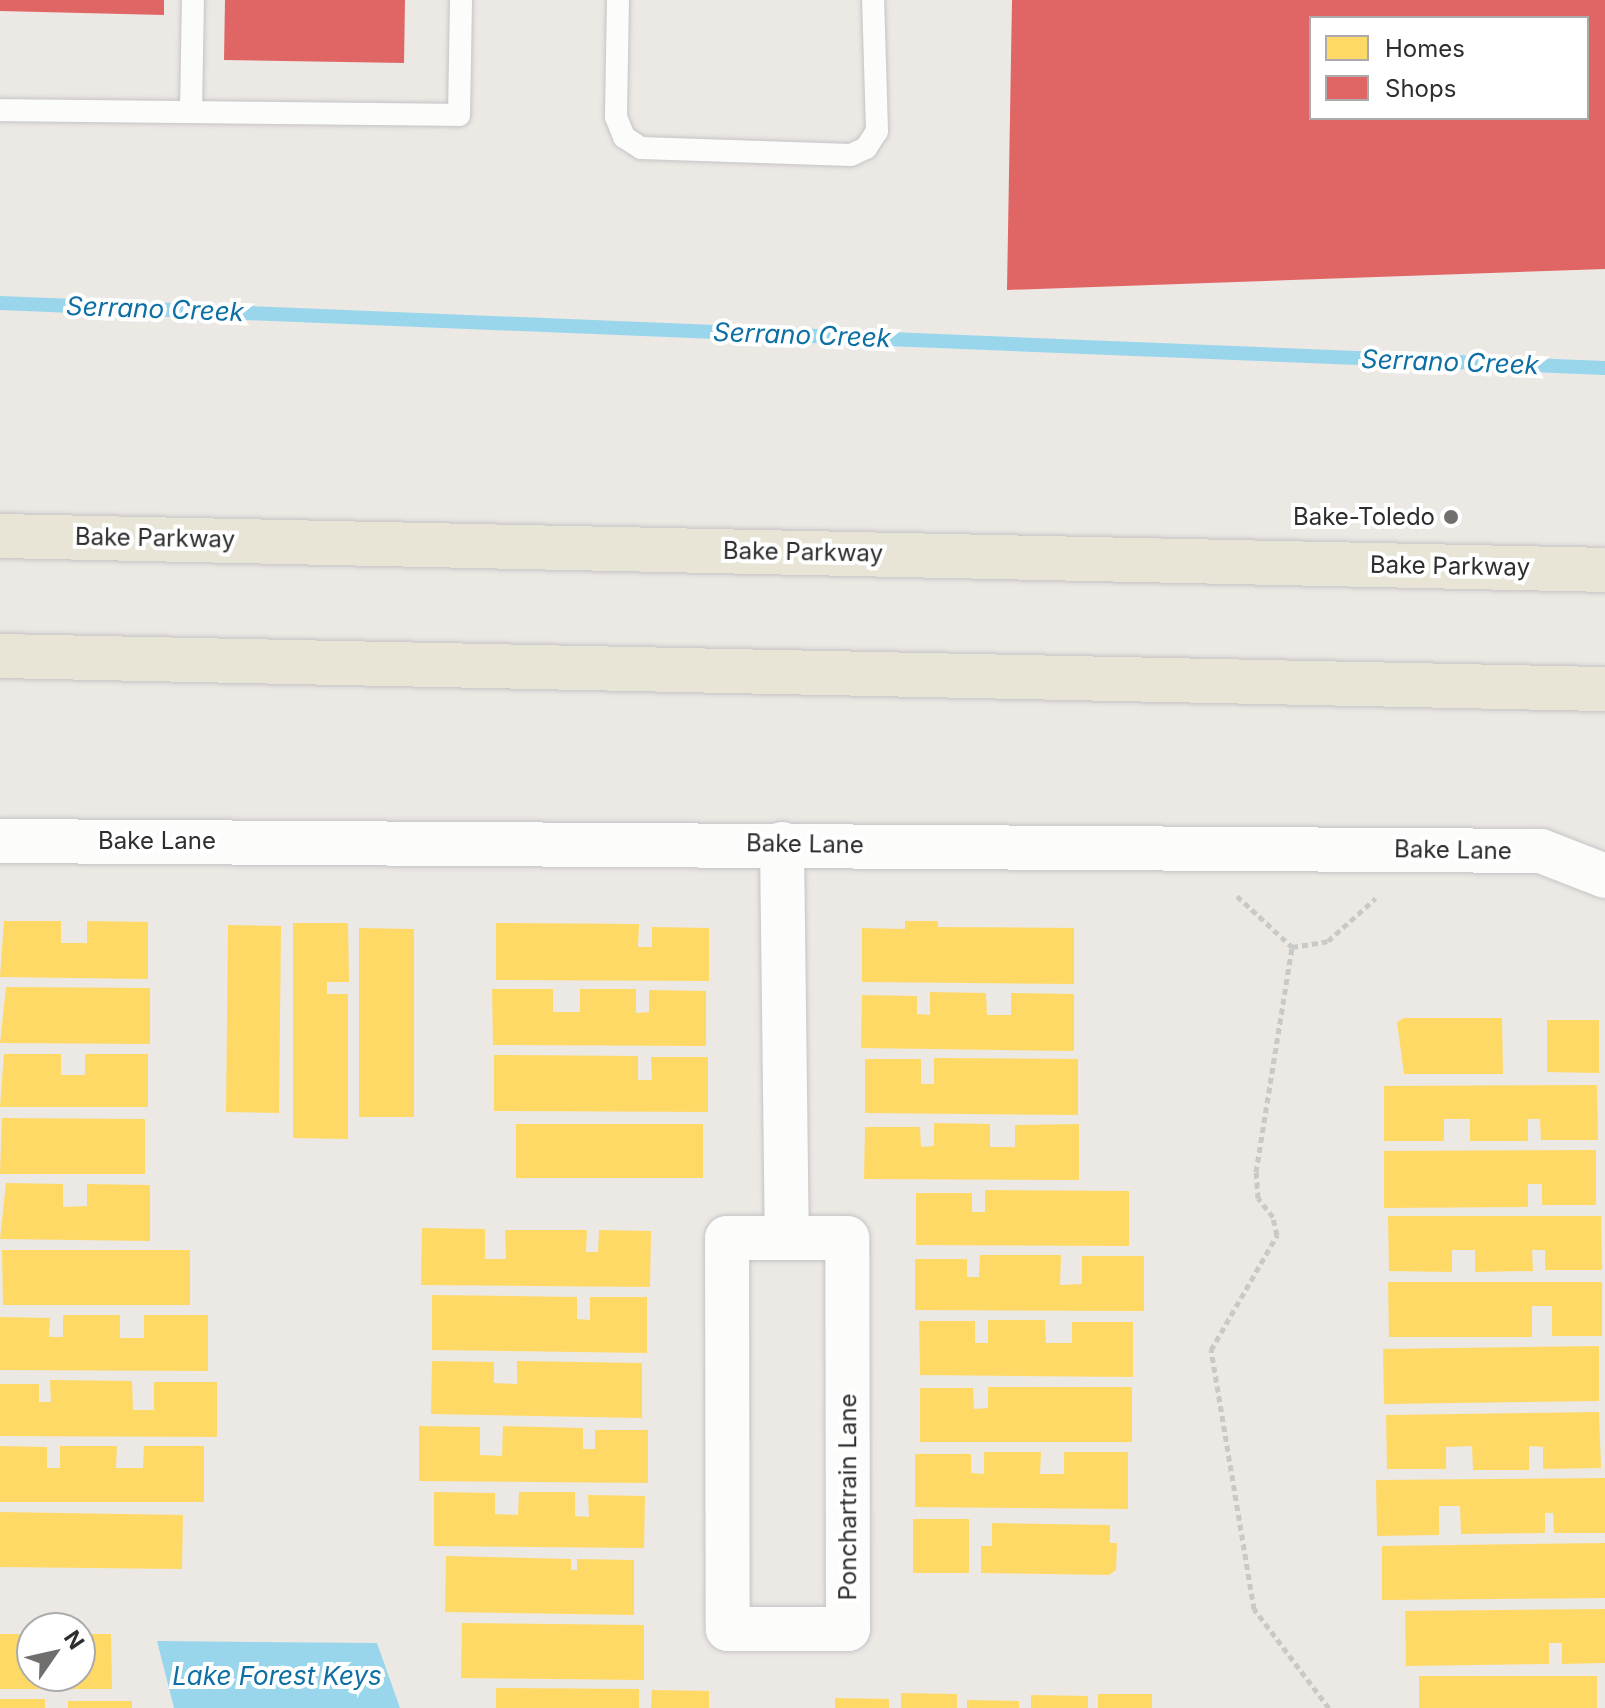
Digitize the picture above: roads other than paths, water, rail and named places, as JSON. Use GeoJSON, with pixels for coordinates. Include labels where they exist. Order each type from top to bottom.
{"type":"FeatureCollection","features":[{"type":"Feature","properties":{"kind":"main road","name":"Bake Parkway"},"geometry":{"type":"LineString","coordinates":[[0,536],[1605,570]]}},
{"type":"Feature","properties":{"kind":"main road"},"geometry":{"type":"LineString","coordinates":[[0,656],[1605,689]]}},
{"type":"Feature","properties":{"kind":"street","name":"Bake Lane"},"geometry":{"type":"LineString","coordinates":[[0,841],[1541,851],[1605,876]]}},
{"type":"Feature","properties":{"kind":"street"},"geometry":{"type":"LineString","coordinates":[[782,844],[787,1238]]}},
{"type":"Feature","properties":{"kind":"street","name":"Ponchartrain Lane"},"geometry":{"type":"LineString","coordinates":[[727,1238],[787,1238],[847,1238],[848,1629],[728,1629],[727,1238]]}},
{"type":"Feature","properties":{"kind":"lane"},"geometry":{"type":"LineString","coordinates":[[191,112],[193,0]]}},
{"type":"Feature","properties":{"kind":"lane"},"geometry":{"type":"LineString","coordinates":[[0,110],[459,115],[461,0]]}},
{"type":"Feature","properties":{"kind":"lane"},"geometry":{"type":"LineString","coordinates":[[618,0],[616,117],[624,137],[641,148],[851,155],[866,148],[877,131],[873,0]]}},
{"type":"Feature","properties":{"kind":"water","name":"Lake Forest Keys"},"geometry":{"type":"Polygon","coordinates":[[[157,1641],[377,1643],[400,1708],[174,1708],[157,1641]]]}},
{"type":"Feature","properties":{"kind":"waterway","name":"Serrano Creek"},"geometry":{"type":"LineString","coordinates":[[0,303],[1605,368]]}},
{"type":"Feature","properties":{"kind":"place","name":"Bake-Toledo"},"geometry":{"type":"Point","coordinates":[1451,517]}}]}
